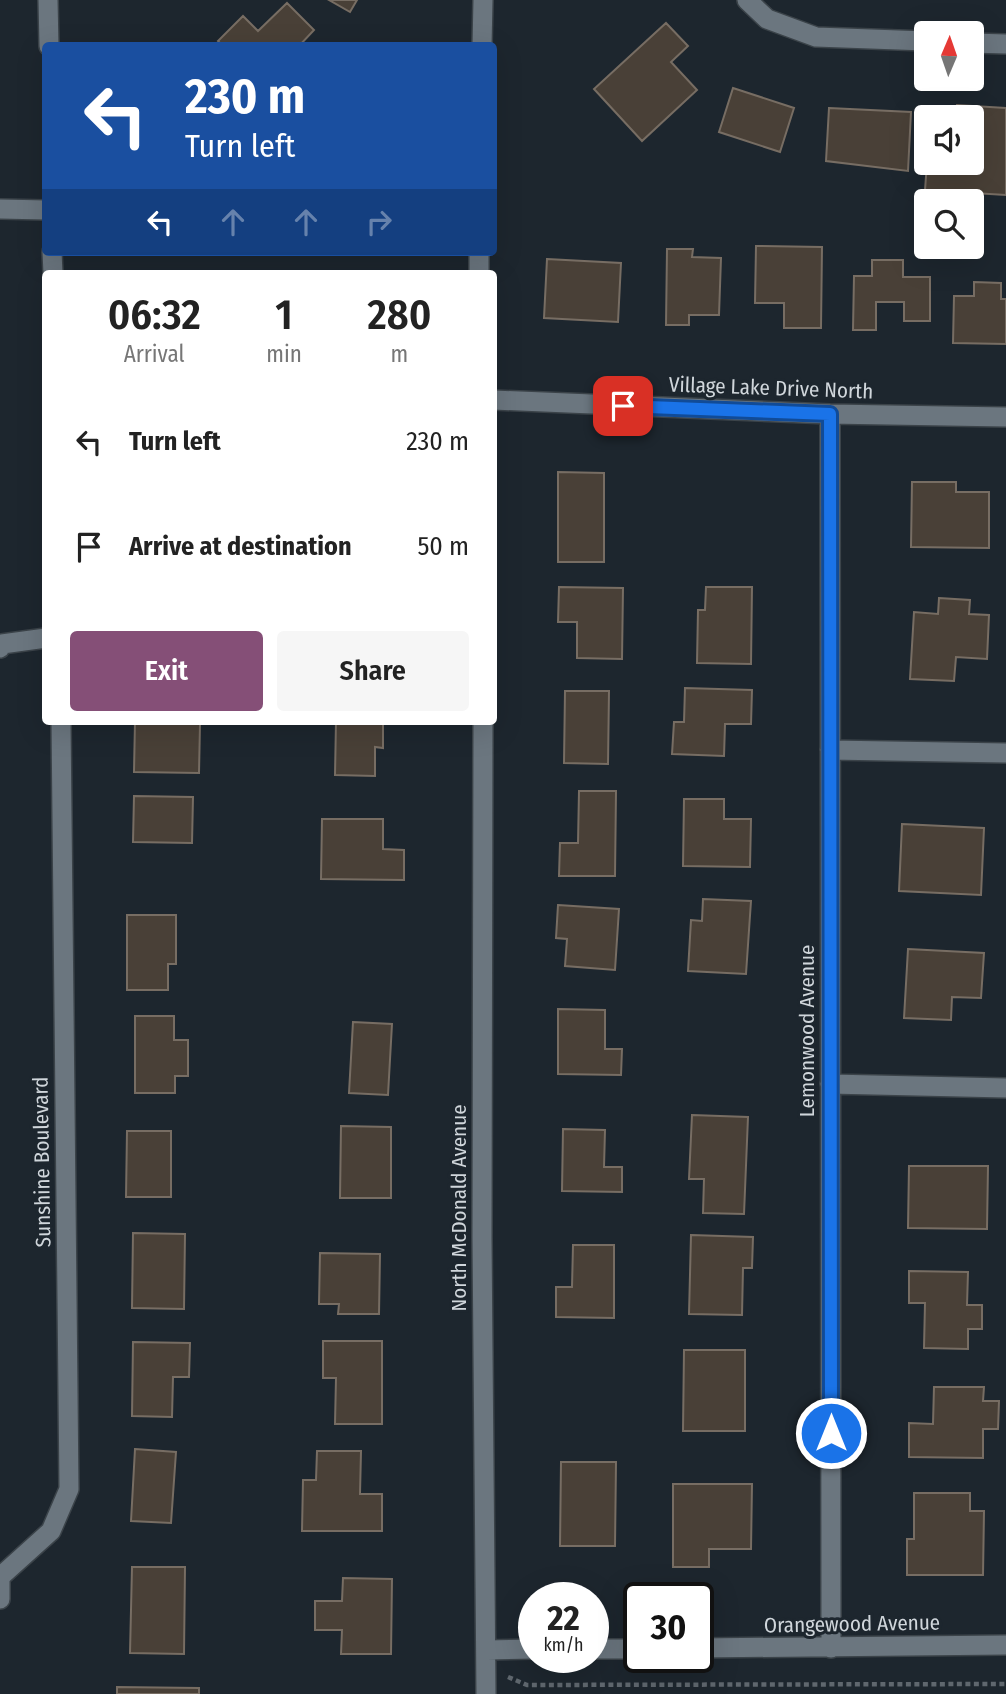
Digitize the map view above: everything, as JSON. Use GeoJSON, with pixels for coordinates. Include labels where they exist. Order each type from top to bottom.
{"type":"FeatureCollection","features":[{"type":"Feature","properties":{"kind":"street"},"geometry":{"type":"LineString","coordinates":[[48,0],[48,42]]}},
{"type":"Feature","properties":{"kind":"street"},"geometry":{"type":"LineString","coordinates":[[482,42],[483,0]]}},
{"type":"Feature","properties":{"kind":"street"},"geometry":{"type":"LineString","coordinates":[[747,0],[767,19],[816,37],[914,41]]}},
{"type":"Feature","properties":{"kind":"street"},"geometry":{"type":"LineString","coordinates":[[984,43],[1006,44]]}},
{"type":"Feature","properties":{"kind":"street"},"geometry":{"type":"LineString","coordinates":[[0,209],[42,210]]}},
{"type":"Feature","properties":{"kind":"street","name":"Village Lake Drive North"},"geometry":{"type":"LineString","coordinates":[[497,400],[830,414],[1006,416]]}},
{"type":"Feature","properties":{"kind":"street","name":"Lemonwood Avenue"},"geometry":{"type":"LineString","coordinates":[[830,414],[831,1648]]}},
{"type":"Feature","properties":{"kind":"street"},"geometry":{"type":"LineString","coordinates":[[0,648],[2,644],[42,639]]}},
{"type":"Feature","properties":{"kind":"street","name":"Sunshine Boulevard"},"geometry":{"type":"LineString","coordinates":[[0,1599],[0,1577],[51,1531],[69,1489],[61,725]]}},
{"type":"Feature","properties":{"kind":"street","name":"North McDonald Avenue"},"geometry":{"type":"LineString","coordinates":[[482,725],[482,1238],[486,1694]]}},
{"type":"Feature","properties":{"kind":"street"},"geometry":{"type":"LineString","coordinates":[[830,750],[1006,752]]}},
{"type":"Feature","properties":{"kind":"street"},"geometry":{"type":"LineString","coordinates":[[830,1084],[1006,1088]]}},
{"type":"Feature","properties":{"kind":"street","name":"Orangewood Avenue"},"geometry":{"type":"LineString","coordinates":[[714,1648],[1006,1645]]}},
{"type":"Feature","properties":{"kind":"street"},"geometry":{"type":"LineString","coordinates":[[487,1658],[518,1652]]}},
{"type":"Feature","properties":{"kind":"path"},"geometry":{"type":"LineString","coordinates":[[487,1658],[527,1685],[1006,1684]]}},
{"type":"Feature","properties":{"kind":"building"},"geometry":{"type":"Polygon","coordinates":[[[329,0],[357,0],[350,12],[329,0]]]}},
{"type":"Feature","properties":{"kind":"building"},"geometry":{"type":"Polygon","coordinates":[[[287,3],[314,30],[303,42],[218,41],[243,16],[258,31],[287,3]]]}},
{"type":"Feature","properties":{"kind":"building"},"geometry":{"type":"Polygon","coordinates":[[[666,23],[688,46],[671,62],[697,90],[642,141],[594,89],[666,23]]]}},
{"type":"Feature","properties":{"kind":"building"},"geometry":{"type":"Polygon","coordinates":[[[733,88],[794,108],[780,152],[719,132],[733,88]]]}},
{"type":"Feature","properties":{"kind":"building"},"geometry":{"type":"Polygon","coordinates":[[[984,107],[1006,108],[1006,195],[984,194],[984,189],[925,189],[926,175],[984,175],[984,107]]]}},
{"type":"Feature","properties":{"kind":"building"},"geometry":{"type":"Polygon","coordinates":[[[829,108],[911,112],[908,171],[826,161],[829,108]]]}},
{"type":"Feature","properties":{"kind":"building"},"geometry":{"type":"Polygon","coordinates":[[[756,246],[822,247],[821,328],[784,328],[784,303],[755,303],[756,246]]]}},
{"type":"Feature","properties":{"kind":"building"},"geometry":{"type":"Polygon","coordinates":[[[667,249],[693,249],[692,257],[721,258],[719,315],[689,315],[689,325],[666,325],[667,249]]]}},
{"type":"Feature","properties":{"kind":"building"},"geometry":{"type":"Polygon","coordinates":[[[547,259],[621,263],[618,322],[544,318],[547,259]]]}},
{"type":"Feature","properties":{"kind":"building"},"geometry":{"type":"Polygon","coordinates":[[[872,260],[903,260],[903,277],[930,277],[930,321],[904,321],[904,302],[876,302],[876,330],[853,330],[854,276],[872,276],[872,260]]]}},
{"type":"Feature","properties":{"kind":"building"},"geometry":{"type":"Polygon","coordinates":[[[974,282],[1001,283],[1001,299],[1006,299],[1006,344],[953,343],[954,296],[974,296],[974,282]]]}},
{"type":"Feature","properties":{"kind":"building"},"geometry":{"type":"Polygon","coordinates":[[[558,472],[604,473],[604,562],[558,562],[558,472]]]}},
{"type":"Feature","properties":{"kind":"building"},"geometry":{"type":"Polygon","coordinates":[[[912,482],[956,482],[956,492],[989,492],[989,548],[911,547],[912,482]]]}},
{"type":"Feature","properties":{"kind":"building"},"geometry":{"type":"Polygon","coordinates":[[[559,587],[623,588],[622,659],[577,658],[577,622],[558,622],[559,587]]]}},
{"type":"Feature","properties":{"kind":"building"},"geometry":{"type":"Polygon","coordinates":[[[706,587],[752,587],[751,664],[697,663],[698,610],[705,610],[706,587]]]}},
{"type":"Feature","properties":{"kind":"building"},"geometry":{"type":"Polygon","coordinates":[[[939,598],[970,600],[969,614],[989,615],[987,659],[956,657],[954,681],[910,679],[914,612],[938,614],[939,598]]]}},
{"type":"Feature","properties":{"kind":"building"},"geometry":{"type":"Polygon","coordinates":[[[685,688],[752,690],[751,724],[725,724],[724,756],[672,754],[674,722],[684,722],[685,688]]]}},
{"type":"Feature","properties":{"kind":"building"},"geometry":{"type":"Polygon","coordinates":[[[565,691],[609,691],[608,764],[564,763],[565,691]]]}},
{"type":"Feature","properties":{"kind":"building"},"geometry":{"type":"Polygon","coordinates":[[[135,725],[200,725],[199,773],[134,772],[135,725]]]}},
{"type":"Feature","properties":{"kind":"building"},"geometry":{"type":"Polygon","coordinates":[[[336,725],[383,725],[383,748],[375,747],[375,776],[335,775],[336,725]]]}},
{"type":"Feature","properties":{"kind":"building"},"geometry":{"type":"Polygon","coordinates":[[[579,791],[616,791],[615,876],[559,876],[560,843],[578,843],[579,791]]]}},
{"type":"Feature","properties":{"kind":"building"},"geometry":{"type":"Polygon","coordinates":[[[134,796],[193,797],[192,843],[133,842],[134,796]]]}},
{"type":"Feature","properties":{"kind":"building"},"geometry":{"type":"Polygon","coordinates":[[[684,799],[724,799],[724,819],[751,819],[750,867],[683,866],[684,799]]]}},
{"type":"Feature","properties":{"kind":"building"},"geometry":{"type":"Polygon","coordinates":[[[322,819],[383,819],[383,849],[404,850],[404,880],[321,879],[322,819]]]}},
{"type":"Feature","properties":{"kind":"building"},"geometry":{"type":"Polygon","coordinates":[[[902,824],[984,828],[981,895],[899,891],[902,824]]]}},
{"type":"Feature","properties":{"kind":"building"},"geometry":{"type":"Polygon","coordinates":[[[703,899],[751,901],[746,974],[688,971],[691,920],[702,921],[703,899]]]}},
{"type":"Feature","properties":{"kind":"building"},"geometry":{"type":"Polygon","coordinates":[[[558,905],[619,909],[615,970],[565,966],[567,939],[556,938],[558,905]]]}},
{"type":"Feature","properties":{"kind":"building"},"geometry":{"type":"Polygon","coordinates":[[[127,915],[176,915],[176,964],[168,964],[168,990],[127,990],[127,915]]]}},
{"type":"Feature","properties":{"kind":"building"},"geometry":{"type":"Polygon","coordinates":[[[908,949],[984,953],[981,998],[952,997],[951,1020],[904,1018],[908,949]]]}},
{"type":"Feature","properties":{"kind":"building"},"geometry":{"type":"Polygon","coordinates":[[[558,1009],[605,1010],[605,1049],[622,1049],[621,1075],[558,1074],[558,1009]]]}},
{"type":"Feature","properties":{"kind":"building"},"geometry":{"type":"Polygon","coordinates":[[[135,1016],[174,1016],[174,1040],[188,1040],[188,1076],[175,1076],[175,1093],[135,1093],[135,1016]]]}},
{"type":"Feature","properties":{"kind":"building"},"geometry":{"type":"Polygon","coordinates":[[[353,1022],[392,1024],[388,1095],[349,1093],[353,1022]]]}},
{"type":"Feature","properties":{"kind":"building"},"geometry":{"type":"Polygon","coordinates":[[[692,1115],[748,1117],[744,1214],[703,1213],[704,1179],[689,1179],[692,1115]]]}},
{"type":"Feature","properties":{"kind":"building"},"geometry":{"type":"Polygon","coordinates":[[[341,1126],[391,1127],[391,1198],[340,1198],[341,1126]]]}},
{"type":"Feature","properties":{"kind":"building"},"geometry":{"type":"Polygon","coordinates":[[[563,1129],[605,1130],[604,1167],[622,1167],[622,1192],[562,1191],[563,1129]]]}},
{"type":"Feature","properties":{"kind":"building"},"geometry":{"type":"Polygon","coordinates":[[[127,1131],[171,1131],[171,1197],[126,1197],[127,1131]]]}},
{"type":"Feature","properties":{"kind":"building"},"geometry":{"type":"Polygon","coordinates":[[[909,1166],[988,1166],[987,1229],[908,1228],[909,1166]]]}},
{"type":"Feature","properties":{"kind":"building"},"geometry":{"type":"Polygon","coordinates":[[[133,1233],[185,1234],[184,1309],[132,1308],[133,1233]]]}},
{"type":"Feature","properties":{"kind":"building"},"geometry":{"type":"Polygon","coordinates":[[[691,1235],[753,1237],[752,1268],[743,1268],[742,1315],[689,1314],[691,1235]]]}},
{"type":"Feature","properties":{"kind":"building"},"geometry":{"type":"Polygon","coordinates":[[[573,1245],[614,1245],[614,1318],[556,1317],[556,1287],[572,1287],[573,1245]]]}},
{"type":"Feature","properties":{"kind":"building"},"geometry":{"type":"Polygon","coordinates":[[[320,1253],[380,1254],[379,1314],[338,1314],[339,1304],[319,1304],[320,1253]]]}},
{"type":"Feature","properties":{"kind":"building"},"geometry":{"type":"Polygon","coordinates":[[[909,1271],[968,1272],[967,1305],[982,1305],[982,1329],[968,1329],[968,1349],[924,1348],[925,1303],[909,1303],[909,1271]]]}},
{"type":"Feature","properties":{"kind":"building"},"geometry":{"type":"Polygon","coordinates":[[[323,1341],[382,1341],[382,1424],[335,1424],[336,1378],[323,1378],[323,1341]]]}},
{"type":"Feature","properties":{"kind":"building"},"geometry":{"type":"Polygon","coordinates":[[[133,1342],[190,1343],[189,1377],[173,1377],[172,1417],[132,1416],[133,1342]]]}},
{"type":"Feature","properties":{"kind":"building"},"geometry":{"type":"Polygon","coordinates":[[[684,1350],[745,1350],[745,1431],[683,1431],[684,1350]]]}},
{"type":"Feature","properties":{"kind":"building"},"geometry":{"type":"Polygon","coordinates":[[[934,1387],[984,1387],[983,1401],[999,1401],[998,1429],[983,1429],[983,1458],[909,1457],[909,1423],[933,1424],[934,1387]]]}},
{"type":"Feature","properties":{"kind":"building"},"geometry":{"type":"Polygon","coordinates":[[[135,1449],[176,1452],[171,1523],[131,1521],[135,1449]]]}},
{"type":"Feature","properties":{"kind":"building"},"geometry":{"type":"Polygon","coordinates":[[[317,1451],[361,1451],[360,1494],[382,1494],[382,1531],[302,1531],[303,1480],[316,1480],[317,1451]]]}},
{"type":"Feature","properties":{"kind":"building"},"geometry":{"type":"Polygon","coordinates":[[[561,1462],[616,1462],[615,1546],[560,1546],[561,1462]]]}},
{"type":"Feature","properties":{"kind":"building"},"geometry":{"type":"Polygon","coordinates":[[[673,1484],[752,1484],[751,1549],[709,1549],[709,1567],[673,1567],[673,1484]]]}},
{"type":"Feature","properties":{"kind":"building"},"geometry":{"type":"Polygon","coordinates":[[[914,1493],[970,1493],[970,1511],[984,1511],[983,1575],[907,1575],[907,1539],[914,1539],[914,1493]]]}},
{"type":"Feature","properties":{"kind":"building"},"geometry":{"type":"Polygon","coordinates":[[[132,1567],[185,1567],[184,1654],[130,1653],[132,1567]]]}},
{"type":"Feature","properties":{"kind":"building"},"geometry":{"type":"Polygon","coordinates":[[[343,1578],[392,1579],[391,1654],[341,1654],[342,1630],[315,1630],[315,1601],[342,1601],[343,1578]]]}},
{"type":"Feature","properties":{"kind":"building"},"geometry":{"type":"Polygon","coordinates":[[[117,1687],[199,1688],[199,1694],[117,1694],[117,1687]]]}},
{"type":"Feature","properties":{"kind":"route"},"geometry":{"type":"LineString","coordinates":[[623,406],[830,414],[831,1433]]}}]}
